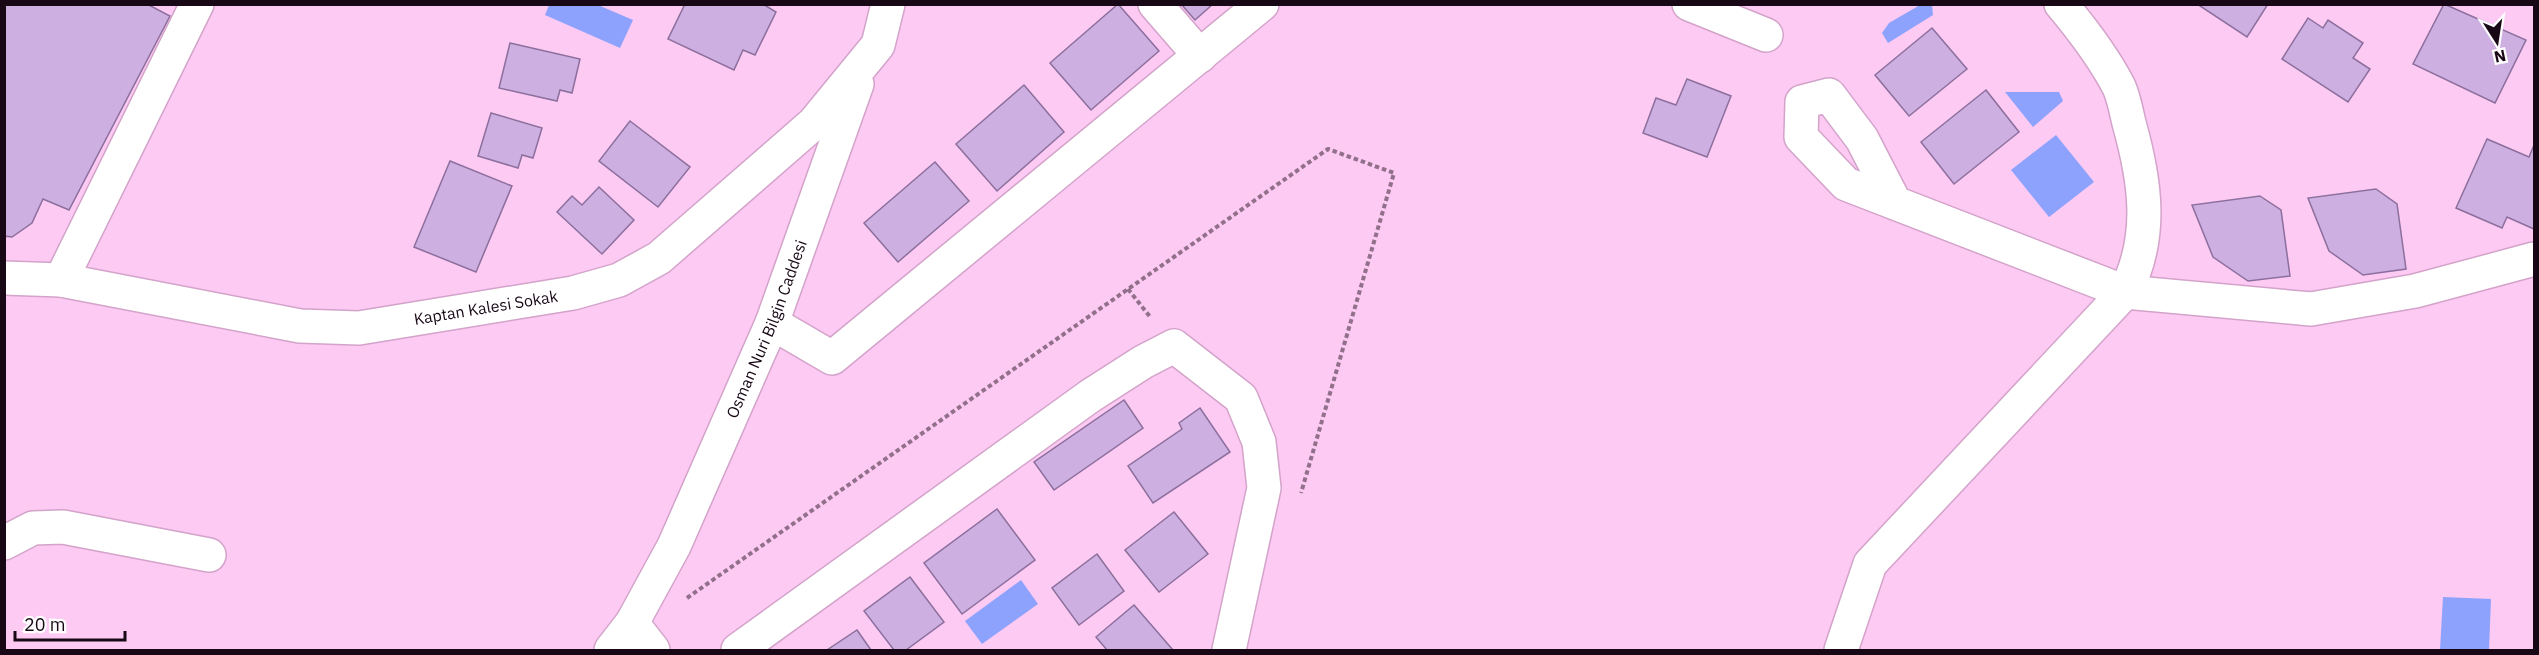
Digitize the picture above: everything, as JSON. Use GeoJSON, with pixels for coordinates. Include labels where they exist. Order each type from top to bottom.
{"type":"FeatureCollection","features":[{"type":"Feature","properties":{"kind":"street"},"geometry":{"type":"LineString","coordinates":[[62,280],[197,4]]}},
{"type":"Feature","properties":{"kind":"street"},"geometry":{"type":"LineString","coordinates":[[878,45],[888,4]]}},
{"type":"Feature","properties":{"kind":"street","name":"Osman Nuri Bilgin Caddesi"},"geometry":{"type":"LineString","coordinates":[[611,651],[632,623],[674,546],[772,323],[861,74],[878,45],[913,4]]}},
{"type":"Feature","properties":{"kind":"street"},"geometry":{"type":"LineString","coordinates":[[1155,4],[1200,56]]}},
{"type":"Feature","properties":{"kind":"street"},"geometry":{"type":"LineString","coordinates":[[772,323],[832,358],[1262,4]]}},
{"type":"Feature","properties":{"kind":"street"},"geometry":{"type":"LineString","coordinates":[[1689,4],[1766,35]]}},
{"type":"Feature","properties":{"kind":"street"},"geometry":{"type":"LineString","coordinates":[[1841,651],[1870,564],[2126,292],[2138,268],[2145,203],[2135,145],[2119,88],[2078,23],[2061,4]]}},
{"type":"Feature","properties":{"kind":"street","name":"Kaptan Kalesi Sokak"},"geometry":{"type":"LineString","coordinates":[[4,278],[62,280],[312,327],[359,327],[573,293],[619,280],[659,258],[814,123],[878,45]]}},
{"type":"Feature","properties":{"kind":"street"},"geometry":{"type":"LineString","coordinates":[[1895,203],[2126,292],[2311,309],[2415,291],[2535,259]]}},
{"type":"Feature","properties":{"kind":"street"},"geometry":{"type":"LineString","coordinates":[[738,651],[1090,396],[1143,362],[1174,346],[1241,398],[1259,442],[1264,488],[1229,651]]}},
{"type":"Feature","properties":{"kind":"street"},"geometry":{"type":"LineString","coordinates":[[4,543],[33,528],[63,527],[209,555]]}},
{"type":"Feature","properties":{"kind":"street"},"geometry":{"type":"LineString","coordinates":[[632,623],[652,651]]}},
{"type":"Feature","properties":{"kind":"water"},"geometry":{"type":"Polygon","coordinates":[[[549,5],[598,5],[633,20],[620,48],[545,15],[549,5]]]}},
{"type":"Feature","properties":{"kind":"water"},"geometry":{"type":"Polygon","coordinates":[[[1920,5],[1932,5],[1933,15],[1888,43],[1882,33],[1889,23],[1920,5]]]}},
{"type":"Feature","properties":{"kind":"water"},"geometry":{"type":"Polygon","coordinates":[[[2005,92],[2059,92],[2063,101],[2033,127],[2005,92]]]}},
{"type":"Feature","properties":{"kind":"water"},"geometry":{"type":"Polygon","coordinates":[[[2056,135],[2094,182],[2049,217],[2011,170],[2056,135]]]}},
{"type":"Feature","properties":{"kind":"water"},"geometry":{"type":"Polygon","coordinates":[[[1021,580],[1038,604],[982,644],[965,621],[1021,580]]]}},
{"type":"Feature","properties":{"kind":"water"},"geometry":{"type":"Polygon","coordinates":[[[2443,597],[2491,599],[2489,650],[2440,650],[2443,597]]]}},
{"type":"Feature","properties":{"kind":"building"},"geometry":{"type":"Polygon","coordinates":[[[4,4],[147,4],[170,16],[69,210],[43,199],[32,223],[12,237],[4,236],[4,4]]]}},
{"type":"Feature","properties":{"kind":"building"},"geometry":{"type":"Polygon","coordinates":[[[685,4],[763,4],[776,12],[755,55],[743,50],[734,70],[668,39],[685,4]]]}},
{"type":"Feature","properties":{"kind":"building"},"geometry":{"type":"Polygon","coordinates":[[[1118,4],[1159,51],[1091,110],[1050,63],[1118,4]]]}},
{"type":"Feature","properties":{"kind":"building"},"geometry":{"type":"Polygon","coordinates":[[[1181,4],[1213,4],[1195,20],[1181,4]]]}},
{"type":"Feature","properties":{"kind":"building"},"geometry":{"type":"Polygon","coordinates":[[[2197,4],[2268,4],[2247,37],[2197,4]]]}},
{"type":"Feature","properties":{"kind":"building"},"geometry":{"type":"Polygon","coordinates":[[[2444,4],[2526,40],[2495,103],[2413,64],[2444,4]]]}},
{"type":"Feature","properties":{"kind":"building"},"geometry":{"type":"Polygon","coordinates":[[[2308,18],[2323,28],[2328,20],[2363,43],[2353,58],[2370,69],[2348,102],[2282,59],[2308,18]]]}},
{"type":"Feature","properties":{"kind":"building"},"geometry":{"type":"Polygon","coordinates":[[[1932,28],[1967,69],[1909,116],[1875,75],[1932,28]]]}},
{"type":"Feature","properties":{"kind":"building"},"geometry":{"type":"Polygon","coordinates":[[[510,43],[580,59],[572,93],[560,90],[557,101],[499,88],[510,43]]]}},
{"type":"Feature","properties":{"kind":"building"},"geometry":{"type":"Polygon","coordinates":[[[1687,79],[1731,96],[1707,157],[1643,133],[1656,98],[1676,105],[1687,79]]]}},
{"type":"Feature","properties":{"kind":"building"},"geometry":{"type":"Polygon","coordinates":[[[1024,85],[1064,132],[997,191],[956,144],[1024,85]]]}},
{"type":"Feature","properties":{"kind":"building"},"geometry":{"type":"Polygon","coordinates":[[[1986,90],[2019,132],[1954,184],[1921,142],[1986,90]]]}},
{"type":"Feature","properties":{"kind":"building"},"geometry":{"type":"Polygon","coordinates":[[[491,113],[542,128],[533,158],[522,155],[518,168],[478,156],[491,113]]]}},
{"type":"Feature","properties":{"kind":"building"},"geometry":{"type":"Polygon","coordinates":[[[630,121],[690,167],[658,207],[599,161],[630,121]]]}},
{"type":"Feature","properties":{"kind":"building"},"geometry":{"type":"Polygon","coordinates":[[[2487,139],[2529,157],[2534,145],[2534,229],[2507,217],[2502,228],[2456,208],[2487,139]]]}},
{"type":"Feature","properties":{"kind":"building"},"geometry":{"type":"Polygon","coordinates":[[[450,161],[512,186],[476,272],[414,247],[450,161]]]}},
{"type":"Feature","properties":{"kind":"building"},"geometry":{"type":"Polygon","coordinates":[[[935,162],[969,201],[898,262],[864,223],[935,162]]]}},
{"type":"Feature","properties":{"kind":"building"},"geometry":{"type":"Polygon","coordinates":[[[599,187],[634,220],[602,254],[557,212],[572,196],[582,205],[599,187]]]}},
{"type":"Feature","properties":{"kind":"building"},"geometry":{"type":"Polygon","coordinates":[[[2376,189],[2397,204],[2406,269],[2363,275],[2329,251],[2308,198],[2376,189]]]}},
{"type":"Feature","properties":{"kind":"building"},"geometry":{"type":"Polygon","coordinates":[[[2260,196],[2281,210],[2290,276],[2248,281],[2213,257],[2192,205],[2260,196]]]}},
{"type":"Feature","properties":{"kind":"building"},"geometry":{"type":"Polygon","coordinates":[[[1124,400],[1143,428],[1054,490],[1034,462],[1124,400]]]}},
{"type":"Feature","properties":{"kind":"building"},"geometry":{"type":"Polygon","coordinates":[[[1200,408],[1230,452],[1153,503],[1128,466],[1182,429],[1179,423],[1200,408]]]}},
{"type":"Feature","properties":{"kind":"building"},"geometry":{"type":"Polygon","coordinates":[[[997,509],[1035,560],[962,614],[924,563],[997,509]]]}},
{"type":"Feature","properties":{"kind":"building"},"geometry":{"type":"Polygon","coordinates":[[[1174,512],[1208,554],[1159,592],[1125,550],[1174,512]]]}},
{"type":"Feature","properties":{"kind":"building"},"geometry":{"type":"Polygon","coordinates":[[[1097,554],[1124,591],[1079,625],[1052,588],[1097,554]]]}},
{"type":"Feature","properties":{"kind":"building"},"geometry":{"type":"Polygon","coordinates":[[[910,577],[944,622],[906,650],[894,650],[864,611],[910,577]]]}},
{"type":"Feature","properties":{"kind":"building"},"geometry":{"type":"Polygon","coordinates":[[[1134,605],[1173,650],[1107,650],[1096,637],[1134,605]]]}},
{"type":"Feature","properties":{"kind":"building"},"geometry":{"type":"Polygon","coordinates":[[[857,630],[871,650],[827,650],[857,630]]]}}]}
